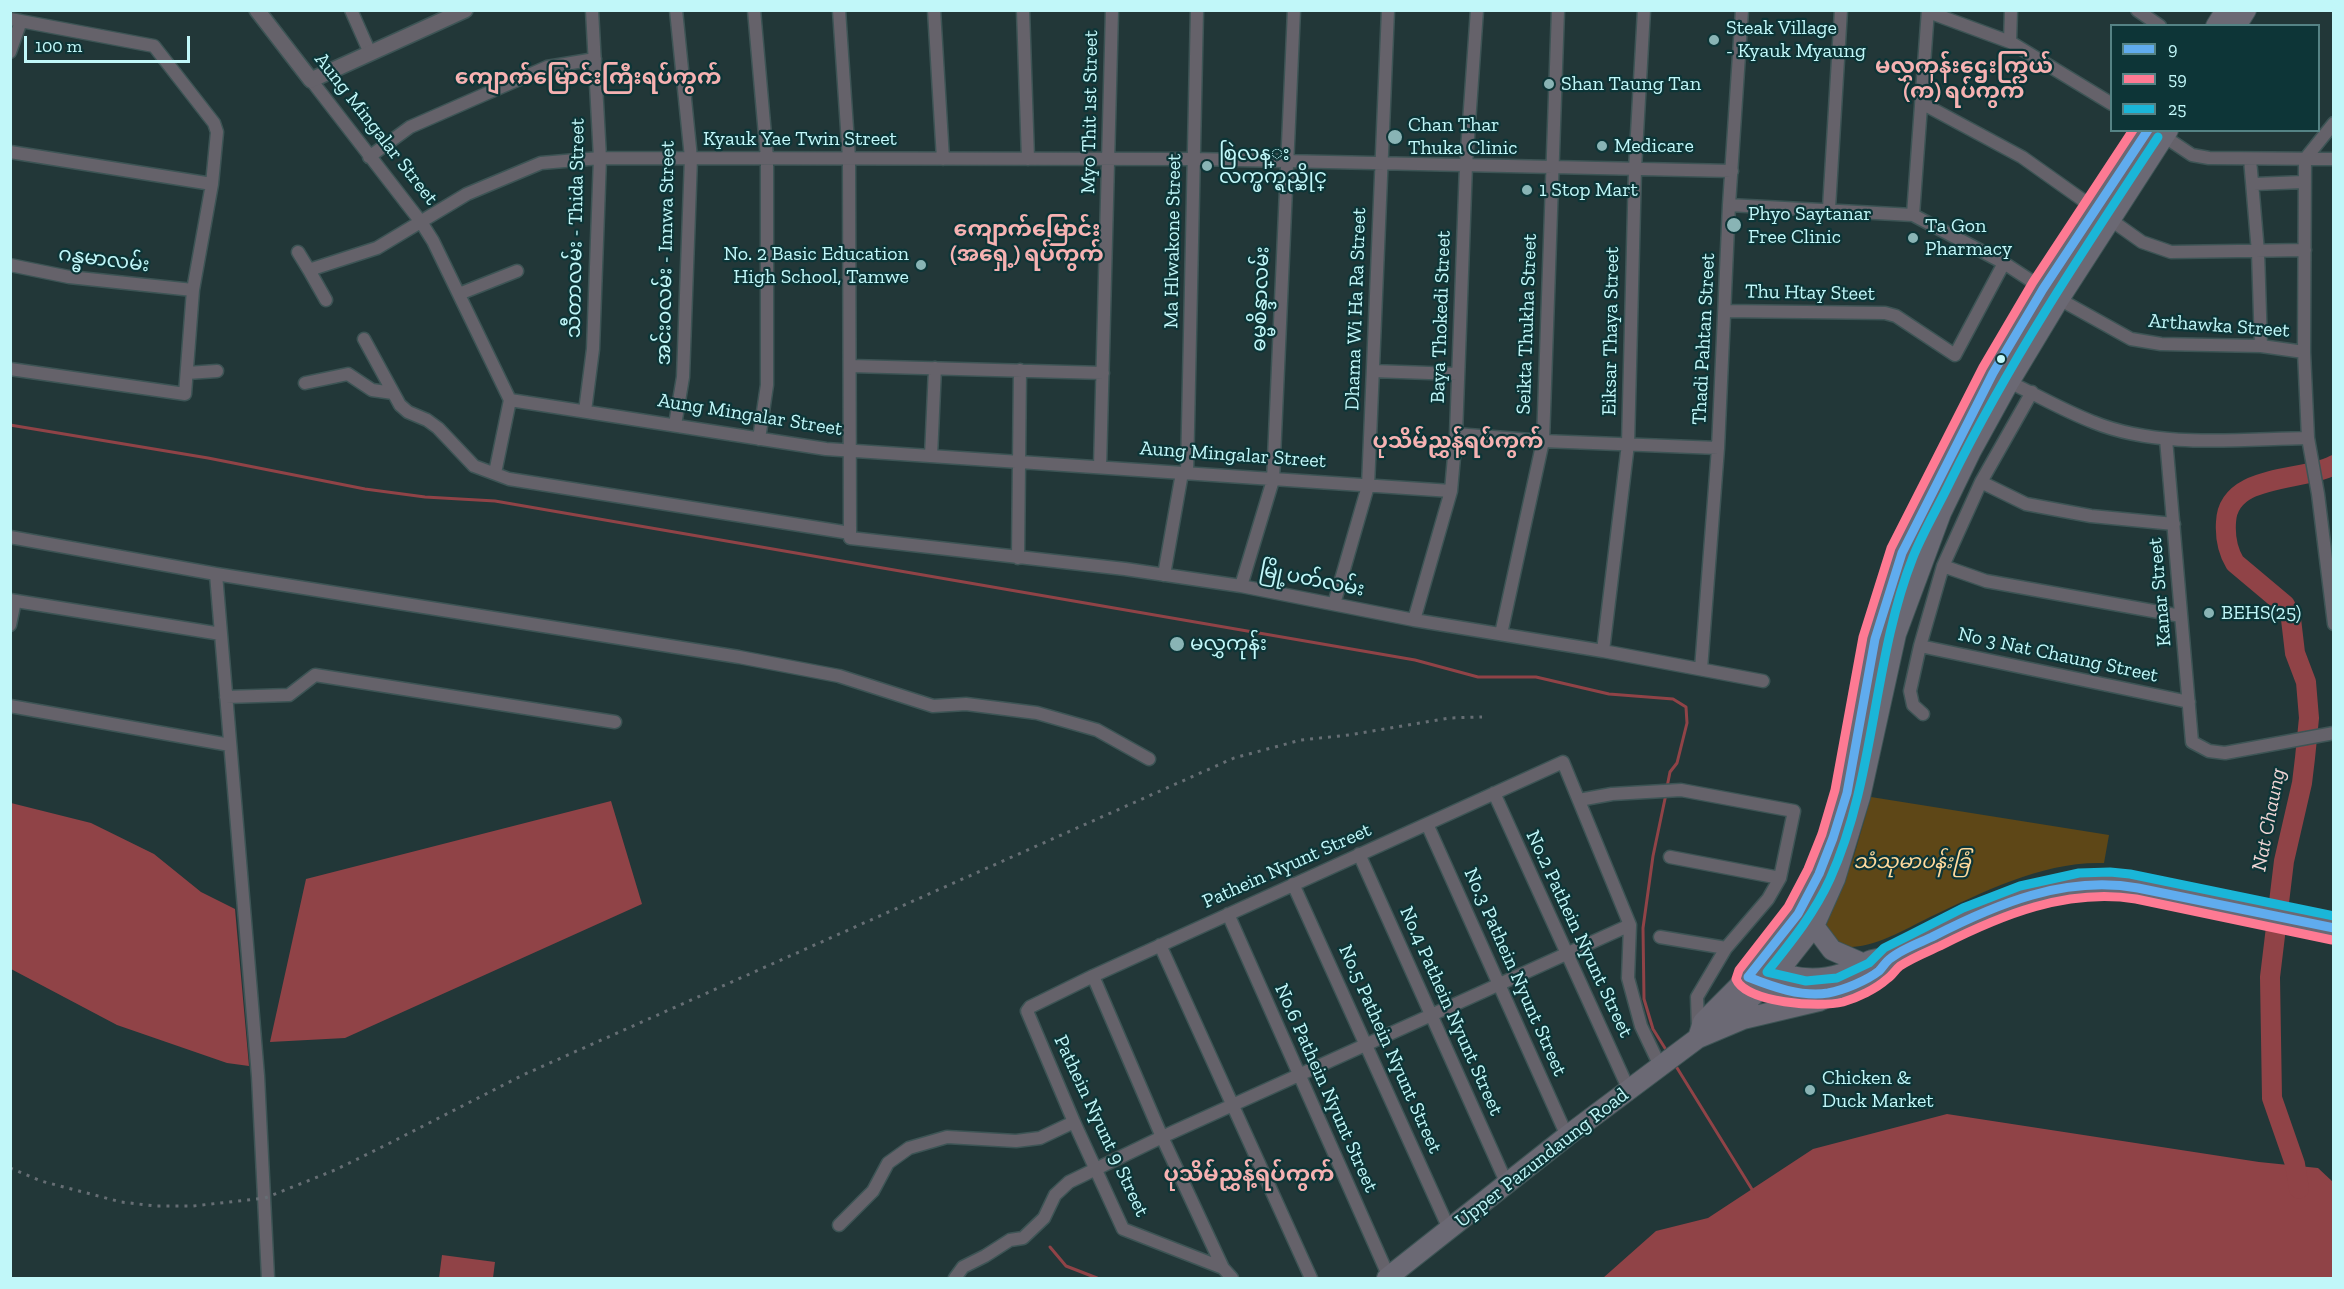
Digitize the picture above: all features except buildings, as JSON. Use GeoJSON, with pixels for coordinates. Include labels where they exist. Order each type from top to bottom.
{"type":"FeatureCollection","features":[{"type":"Feature","properties":{"kind":"main road"},"geometry":{"type":"LineString","coordinates":[[2217,24],[2226,10]]}},
{"type":"Feature","properties":{"kind":"main road"},"geometry":{"type":"LineString","coordinates":[[2237,24],[2246,10]]}},
{"type":"Feature","properties":{"kind":"main road"},"geometry":{"type":"LineString","coordinates":[[1698,1038],[1703,1022],[1762,974],[1814,926],[1827,877],[1854,795],[1863,749],[1875,639],[1902,553],[1993,373],[2051,294],[2159,132]]}},
{"type":"Feature","properties":{"kind":"main road"},"geometry":{"type":"LineString","coordinates":[[1863,749],[1896,634],[1941,513],[1971,451],[2009,382],[2051,294]]}},
{"type":"Feature","properties":{"kind":"main road"},"geometry":{"type":"LineString","coordinates":[[1717,1029],[1762,974],[1798,914],[1827,877]]}},
{"type":"Feature","properties":{"kind":"main road"},"geometry":{"type":"LineString","coordinates":[[1762,974],[1822,977],[1840,974],[1876,958],[1890,958],[1983,913],[2032,895],[2076,886],[2109,884],[2334,928]]}},
{"type":"Feature","properties":{"kind":"main road"},"geometry":{"type":"LineString","coordinates":[[1814,926],[1832,950],[1864,964]]}},
{"type":"Feature","properties":{"kind":"main road"},"geometry":{"type":"LineString","coordinates":[[1698,1038],[1743,1019],[1819,1001],[1882,970],[1890,958]]}},
{"type":"Feature","properties":{"kind":"main road"},"geometry":{"type":"LineString","coordinates":[[1762,974],[1805,992],[1840,990]]}},
{"type":"Feature","properties":{"kind":"main road","name":"Upper Pazundaung Road"},"geometry":{"type":"LineString","coordinates":[[1388,1278],[1567,1136],[1698,1038]]}},
{"type":"Feature","properties":{"kind":"street","name":"Aung Mingalar Street"},"geometry":{"type":"LineString","coordinates":[[257,10],[421,222],[510,400],[826,450],[1451,491]]}},
{"type":"Feature","properties":{"kind":"street"},"geometry":{"type":"LineString","coordinates":[[351,10],[370,53]]}},
{"type":"Feature","properties":{"kind":"street"},"geometry":{"type":"LineString","coordinates":[[310,80],[447,14],[465,10]]}},
{"type":"Feature","properties":{"kind":"street","name":"သီတာလမ်း - Thida Street"},"geometry":{"type":"LineString","coordinates":[[585,411],[592,349],[600,158],[592,10]]}},
{"type":"Feature","properties":{"kind":"street","name":"အင်းဝလမ်း - Innwa Street"},"geometry":{"type":"LineString","coordinates":[[675,425],[683,377],[691,158],[676,10]]}},
{"type":"Feature","properties":{"kind":"street"},"geometry":{"type":"LineString","coordinates":[[754,10],[767,158],[767,385],[759,439]]}},
{"type":"Feature","properties":{"kind":"street"},"geometry":{"type":"LineString","coordinates":[[839,10],[849,158],[850,535]]}},
{"type":"Feature","properties":{"kind":"street"},"geometry":{"type":"LineString","coordinates":[[934,10],[943,159]]}},
{"type":"Feature","properties":{"kind":"street"},"geometry":{"type":"LineString","coordinates":[[1023,10],[1028,159]]}},
{"type":"Feature","properties":{"kind":"street","name":"Myo Thit 1st Street"},"geometry":{"type":"LineString","coordinates":[[1100,467],[1112,10]]}},
{"type":"Feature","properties":{"kind":"street","name":"Ma Hlwakone Street"},"geometry":{"type":"LineString","coordinates":[[1164,575],[1185,473],[1197,10]]}},
{"type":"Feature","properties":{"kind":"street","name":"ဓမ္မစိန္ဒာလမ်း"},"geometry":{"type":"LineString","coordinates":[[1242,585],[1273,480],[1294,10]]}},
{"type":"Feature","properties":{"kind":"street","name":"Dhama Wi Ha Ra Street"},"geometry":{"type":"LineString","coordinates":[[1334,604],[1368,486],[1388,10]]}},
{"type":"Feature","properties":{"kind":"street","name":"Baya Thokedi Street"},"geometry":{"type":"LineString","coordinates":[[1414,621],[1451,491],[1456,434],[1466,165],[1477,10]]}},
{"type":"Feature","properties":{"kind":"street","name":"Seikta Thukha Street"},"geometry":{"type":"LineString","coordinates":[[1501,634],[1543,441],[1558,10]]}},
{"type":"Feature","properties":{"kind":"street","name":"Eiksar Thaya Street"},"geometry":{"type":"LineString","coordinates":[[1603,651],[1628,444],[1635,169],[1644,10]]}},
{"type":"Feature","properties":{"kind":"street","name":"Thadi Pahtan Street"},"geometry":{"type":"LineString","coordinates":[[1701,669],[1718,448],[1729,205],[1742,10]]}},
{"type":"Feature","properties":{"kind":"street"},"geometry":{"type":"LineString","coordinates":[[1829,208],[1841,10]]}},
{"type":"Feature","properties":{"kind":"street"},"geometry":{"type":"LineString","coordinates":[[1729,205],[1829,208],[1913,214],[1928,10],[2010,42],[2110,103]]}},
{"type":"Feature","properties":{"kind":"street"},"geometry":{"type":"LineString","coordinates":[[2010,42],[2011,10]]}},
{"type":"Feature","properties":{"kind":"street"},"geometry":{"type":"LineString","coordinates":[[2137,10],[2157,24]]}},
{"type":"Feature","properties":{"kind":"street"},"geometry":{"type":"LineString","coordinates":[[10,52],[16,20],[154,46],[214,123],[217,132],[212,184],[193,290],[187,373],[183,394],[10,369]]}},
{"type":"Feature","properties":{"kind":"street"},"geometry":{"type":"LineString","coordinates":[[369,157],[410,127],[547,67],[595,59]]}},
{"type":"Feature","properties":{"kind":"street"},"geometry":{"type":"LineString","coordinates":[[1921,106],[1927,106],[2022,157],[2142,242],[2172,252],[2305,250]]}},
{"type":"Feature","properties":{"kind":"street"},"geometry":{"type":"LineString","coordinates":[[2334,123],[2305,159],[2304,182],[2304,352],[2308,438],[2318,495],[2334,624]]}},
{"type":"Feature","properties":{"kind":"street"},"geometry":{"type":"LineString","coordinates":[[2159,132],[2192,155],[2209,158],[2334,159]]}},
{"type":"Feature","properties":{"kind":"street"},"geometry":{"type":"LineString","coordinates":[[10,152],[212,184]]}},
{"type":"Feature","properties":{"kind":"street","name":"Kyauk Yae Twin Street"},"geometry":{"type":"LineString","coordinates":[[309,270],[377,248],[467,194],[541,162],[600,158],[1194,159],[1732,171]]}},
{"type":"Feature","properties":{"kind":"street"},"geometry":{"type":"LineString","coordinates":[[2250,159],[2258,252],[2261,346]]}},
{"type":"Feature","properties":{"kind":"street"},"geometry":{"type":"LineString","coordinates":[[2253,184],[2304,182]]}},
{"type":"Feature","properties":{"kind":"street","name":"Arthawka Street"},"geometry":{"type":"LineString","coordinates":[[1913,214],[2004,263],[2051,294],[2131,339],[2161,344],[2261,346],[2304,352]]}},
{"type":"Feature","properties":{"kind":"street"},"geometry":{"type":"LineString","coordinates":[[298,252],[326,300]]}},
{"type":"Feature","properties":{"kind":"street","name":"Thu Htay Steet"},"geometry":{"type":"LineString","coordinates":[[1725,311],[1885,313],[1896,316],[1954,355],[2004,263]]}},
{"type":"Feature","properties":{"kind":"street","name":"ဂန္ဓမာလမ်း"},"geometry":{"type":"LineString","coordinates":[[10,265],[69,277],[193,290]]}},
{"type":"Feature","properties":{"kind":"street"},"geometry":{"type":"LineString","coordinates":[[459,294],[517,271]]}},
{"type":"Feature","properties":{"kind":"street","name":"မြို့ပတ်လမ်း"},"geometry":{"type":"LineString","coordinates":[[364,339],[393,393],[408,412],[427,420],[474,466],[509,479],[850,535],[1242,585],[1414,621],[1603,651],[1763,681]]}},
{"type":"Feature","properties":{"kind":"street"},"geometry":{"type":"LineString","coordinates":[[850,366],[1103,373]]}},
{"type":"Feature","properties":{"kind":"street"},"geometry":{"type":"LineString","coordinates":[[931,456],[935,368]]}},
{"type":"Feature","properties":{"kind":"street"},"geometry":{"type":"LineString","coordinates":[[1018,558],[1020,370]]}},
{"type":"Feature","properties":{"kind":"street"},"geometry":{"type":"LineString","coordinates":[[187,373],[217,371]]}},
{"type":"Feature","properties":{"kind":"street"},"geometry":{"type":"LineString","coordinates":[[1373,371],[1457,374]]}},
{"type":"Feature","properties":{"kind":"street"},"geometry":{"type":"LineString","coordinates":[[304,383],[348,374],[372,390],[393,393]]}},
{"type":"Feature","properties":{"kind":"street"},"geometry":{"type":"LineString","coordinates":[[2009,382],[2093,423],[2166,440],[2308,438]]}},
{"type":"Feature","properties":{"kind":"street"},"geometry":{"type":"LineString","coordinates":[[1923,714],[1914,705],[1910,691],[1920,646],[1943,566],[1981,482],[2032,392]]}},
{"type":"Feature","properties":{"kind":"street"},"geometry":{"type":"LineString","coordinates":[[495,473],[510,400]]}},
{"type":"Feature","properties":{"kind":"street"},"geometry":{"type":"LineString","coordinates":[[1456,434],[1543,441],[1718,448]]}},
{"type":"Feature","properties":{"kind":"street","name":"Kanar Street"},"geometry":{"type":"LineString","coordinates":[[2166,440],[2192,742],[2209,751],[2225,753],[2334,733]]}},
{"type":"Feature","properties":{"kind":"street"},"geometry":{"type":"LineString","coordinates":[[1981,482],[2026,504],[2091,516],[2174,524]]}},
{"type":"Feature","properties":{"kind":"street"},"geometry":{"type":"LineString","coordinates":[[10,537],[216,574],[739,657],[839,676],[933,706],[966,704],[1037,713],[1096,730],[1149,759]]}},
{"type":"Feature","properties":{"kind":"street"},"geometry":{"type":"LineString","coordinates":[[1943,566],[1986,581],[2181,616]]}},
{"type":"Feature","properties":{"kind":"street"},"geometry":{"type":"LineString","coordinates":[[216,574],[258,1076],[268,1278]]}},
{"type":"Feature","properties":{"kind":"street"},"geometry":{"type":"LineString","coordinates":[[10,625],[13,600],[221,634]]}},
{"type":"Feature","properties":{"kind":"street","name":"No 3 Nat Chaung Street"},"geometry":{"type":"LineString","coordinates":[[1920,646],[2188,702]]}},
{"type":"Feature","properties":{"kind":"street"},"geometry":{"type":"LineString","coordinates":[[226,697],[289,695],[315,675],[615,722]]}},
{"type":"Feature","properties":{"kind":"street"},"geometry":{"type":"LineString","coordinates":[[10,705],[230,745]]}},
{"type":"Feature","properties":{"kind":"street","name":"Pathein Nyunt Street"},"geometry":{"type":"LineString","coordinates":[[1028,1008],[1160,945],[1563,762],[1579,800]]}},
{"type":"Feature","properties":{"kind":"street"},"geometry":{"type":"LineString","coordinates":[[1660,1066],[1641,1026],[1628,978],[1630,925],[1579,800],[1612,794],[1681,790],[1794,811],[1780,878],[1768,899],[1726,948],[1697,997],[1698,1038]]}},
{"type":"Feature","properties":{"kind":"street","name":"No.2 Pathein Nyunt Street"},"geometry":{"type":"LineString","coordinates":[[1494,793],[1629,1090]]}},
{"type":"Feature","properties":{"kind":"street","name":"No.3 Pathein Nyunt Street"},"geometry":{"type":"LineString","coordinates":[[1427,824],[1567,1136]]}},
{"type":"Feature","properties":{"kind":"street","name":"No.4 Pathein Nyunt Street"},"geometry":{"type":"LineString","coordinates":[[1359,854],[1507,1184]]}},
{"type":"Feature","properties":{"kind":"street"},"geometry":{"type":"LineString","coordinates":[[1670,857],[1780,878]]}},
{"type":"Feature","properties":{"kind":"street","name":"No.5 Pathein Nyunt Street"},"geometry":{"type":"LineString","coordinates":[[1293,884],[1450,1231]]}},
{"type":"Feature","properties":{"kind":"street","name":"No.6 Pathein Nyunt Street"},"geometry":{"type":"LineString","coordinates":[[1228,914],[1388,1278]]}},
{"type":"Feature","properties":{"kind":"street"},"geometry":{"type":"LineString","coordinates":[[954,1278],[963,1266],[985,1256],[1010,1240],[1023,1238],[1044,1218],[1055,1195],[1069,1182],[1162,1137],[1630,925]]}},
{"type":"Feature","properties":{"kind":"street"},"geometry":{"type":"LineString","coordinates":[[1660,938],[1726,948]]}},
{"type":"Feature","properties":{"kind":"street"},"geometry":{"type":"LineString","coordinates":[[1160,945],[1311,1278]]}},
{"type":"Feature","properties":{"kind":"street"},"geometry":{"type":"LineString","coordinates":[[1093,976],[1162,1137],[1223,1268],[1232,1278]]}},
{"type":"Feature","properties":{"kind":"street","name":"Pathein Nyunt 9 Street"},"geometry":{"type":"LineString","coordinates":[[1028,1008],[1074,1122],[1123,1229],[1223,1268]]}},
{"type":"Feature","properties":{"kind":"street"},"geometry":{"type":"LineString","coordinates":[[839,1225],[873,1191],[888,1163],[909,1148],[947,1137],[1016,1141],[1040,1138],[1074,1122]]}},
{"type":"Feature","properties":{"kind":"green space","name":"သံသုမာပန်းခြံ"},"geometry":{"type":"Polygon","coordinates":[[[1871,797],[2109,835],[2104,863],[2059,867],[2036,873],[1992,888],[1874,943],[1839,947],[1825,928],[1853,859],[1871,797]]]}},
{"type":"Feature","properties":{"kind":"shaded area"},"geometry":{"type":"Polygon","coordinates":[[[611,801],[642,904],[345,1038],[270,1042],[306,879],[611,801]]]}},
{"type":"Feature","properties":{"kind":"shaded area"},"geometry":{"type":"Polygon","coordinates":[[[11,803],[91,823],[154,854],[201,892],[235,909],[249,1066],[227,1063],[117,1025],[11,969],[11,803]]]}},
{"type":"Feature","properties":{"kind":"shaded area"},"geometry":{"type":"Polygon","coordinates":[[[1947,1114],[2259,1162],[2318,1168],[2333,1182],[2333,1278],[1603,1278],[1656,1231],[1708,1218],[1813,1149],[1947,1114]]]}},
{"type":"Feature","properties":{"kind":"shaded area"},"geometry":{"type":"Polygon","coordinates":[[[442,1255],[495,1262],[493,1278],[439,1278],[442,1255]]]}},
{"type":"Feature","properties":{"kind":"waterway"},"geometry":{"type":"LineString","coordinates":[[10,425],[208,458],[365,489],[425,497],[495,501],[1415,660],[1478,677],[1536,677],[1609,694],[1673,699],[1686,707],[1687,723],[1677,763],[1670,772],[1667,787]]}},
{"type":"Feature","properties":{"kind":"waterway","name":"Nat Chaung"},"geometry":{"type":"LineString","coordinates":[[2299,1189],[2295,1164],[2272,1098],[2270,977],[2284,861],[2302,783],[2309,718],[2306,682],[2295,653],[2291,619],[2285,605],[2235,563],[2227,543],[2226,522],[2230,506],[2239,495],[2253,487],[2334,465]]}},
{"type":"Feature","properties":{"kind":"waterway"},"geometry":{"type":"LineString","coordinates":[[1666,794],[1653,856],[1643,928],[1644,999],[1653,1029],[1668,1053]]}},
{"type":"Feature","properties":{"kind":"waterway"},"geometry":{"type":"LineString","coordinates":[[1674,1063],[1753,1191]]}},
{"type":"Feature","properties":{"kind":"waterway"},"geometry":{"type":"LineString","coordinates":[[1050,1247],[1066,1266],[1097,1278]]}},
{"type":"Feature","properties":{"kind":"railway"},"geometry":{"type":"LineString","coordinates":[[10,1168],[41,1181],[121,1202],[156,1206],[193,1206],[265,1198],[335,1170],[523,1075],[1234,758],[1301,740],[1349,735],[1449,718],[1482,717]]}},
{"type":"Feature","properties":{"kind":"transit line","name":"59"},"geometry":{"type":"LineString","coordinates":[[2132,132],[2033,282],[1983,367],[1891,548],[1863,637],[1835,790],[1822,834],[1808,869],[1788,907],[1739,970],[1736,979],[1754,994],[1785,1002],[1802,1004],[1843,1002],[1860,996],[1877,986],[1909,960],[1987,924],[2035,907],[2085,897],[2136,899],[2332,940]]}},
{"type":"Feature","properties":{"kind":"transit line","name":"9"},"geometry":{"type":"LineString","coordinates":[[1748,977],[1798,914],[1819,874],[1833,838],[1847,793],[1875,639],[1902,553],[1993,373],[2043,289],[2147,132]]}},
{"type":"Feature","properties":{"kind":"transit line","name":"25"},"geometry":{"type":"LineString","coordinates":[[2158,137],[2075,263],[1997,392],[1921,538],[1900,597],[1889,637],[1866,760],[1845,840],[1830,879],[1817,904],[1767,972],[1806,981],[1837,978],[1869,963],[1884,948],[1963,908],[2020,886],[2079,873],[2130,874],[2334,916]]}},
{"type":"Feature","properties":{"kind":"transit line","name":"9"},"geometry":{"type":"LineString","coordinates":[[1748,977],[1777,988],[1808,994],[1834,992],[1874,975],[1889,959],[1905,949],[1981,914],[2032,895],[2084,886],[2111,885],[2138,888],[2334,928]]}},
{"type":"Feature","properties":{"kind":"place","name":"Steak Village - Kyauk Myaung"},"geometry":{"type":"Point","coordinates":[1714,40]}},
{"type":"Feature","properties":{"kind":"place","name":"Shan Taung Tan"},"geometry":{"type":"Point","coordinates":[1549,84]}},
{"type":"Feature","properties":{"kind":"place","name":"Chan Thar Thuka Clinic"},"geometry":{"type":"Point","coordinates":[1395,137]}},
{"type":"Feature","properties":{"kind":"place","name":"Medicare"},"geometry":{"type":"Point","coordinates":[1602,146]}},
{"type":"Feature","properties":{"kind":"place","name":"စြဲလန္း လက္ဖက္ရည္ဆိုင္"},"geometry":{"type":"Point","coordinates":[1207,166]}},
{"type":"Feature","properties":{"kind":"place","name":"1 Stop Mart"},"geometry":{"type":"Point","coordinates":[1527,190]}},
{"type":"Feature","properties":{"kind":"place","name":"Phyo Saytanar Free Clinic"},"geometry":{"type":"Point","coordinates":[1734,225]}},
{"type":"Feature","properties":{"kind":"place","name":"Ta Gon Pharmacy"},"geometry":{"type":"Point","coordinates":[1913,238]}},
{"type":"Feature","properties":{"kind":"place","name":"No. 2 Basic Education High School, Tamwe"},"geometry":{"type":"Point","coordinates":[921,265]}},
{"type":"Feature","properties":{"kind":"place","name":"BEHS(25)"},"geometry":{"type":"Point","coordinates":[2209,613]}},
{"type":"Feature","properties":{"kind":"place","name":"မလွှကုန်း"},"geometry":{"type":"Point","coordinates":[1177,644]}},
{"type":"Feature","properties":{"kind":"place","name":"Chicken & Duck Market"},"geometry":{"type":"Point","coordinates":[1810,1090]}},
{"type":"Feature","properties":{"kind":"district","name":"ကျောက်မြောင်းကြီးရပ်ကွက်"},"geometry":{"type":"Point","coordinates":[588,78]}},
{"type":"Feature","properties":{"kind":"district","name":"မလွှကုန်းဌေးကြွယ် (က) ရပ်ကွက်"},"geometry":{"type":"Point","coordinates":[1964,80]}},
{"type":"Feature","properties":{"kind":"district","name":"ကျောက်မြောင်း (အရှေ့) ရပ်ကွက်"},"geometry":{"type":"Point","coordinates":[1027,242]}},
{"type":"Feature","properties":{"kind":"district","name":"ပုသိမ်ညွှန့်ရပ်ကွက်"},"geometry":{"type":"Point","coordinates":[1458,442]}},
{"type":"Feature","properties":{"kind":"district","name":"ပုသိမ်ညွှန့်ရပ်ကွက်"},"geometry":{"type":"Point","coordinates":[1249,1175]}}]}
